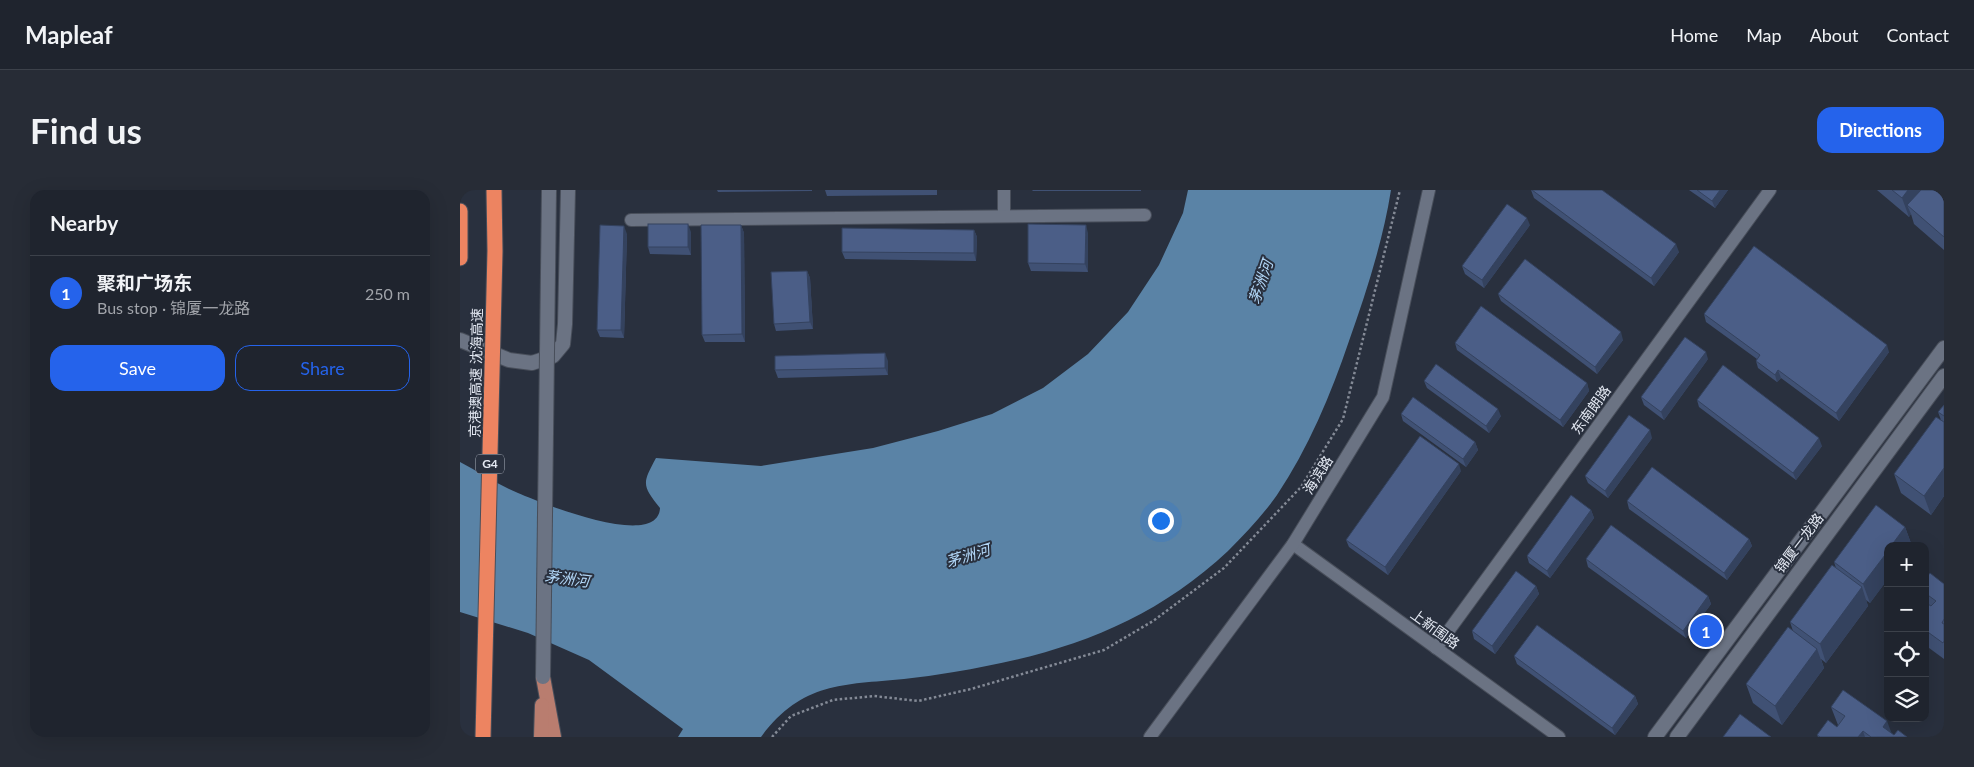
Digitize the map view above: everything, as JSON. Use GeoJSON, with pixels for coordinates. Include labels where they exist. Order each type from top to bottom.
{"type":"FeatureCollection","features":[{"type":"Feature","properties":{"kind":"highway","name":"京港澳高速 沈海高速"},"geometry":{"type":"LineString","coordinates":[[483,737],[494,271],[494,190]]}},
{"type":"Feature","properties":{"kind":"highway"},"geometry":{"type":"LineString","coordinates":[[460,211],[460,258]]}},
{"type":"Feature","properties":{"kind":"main road"},"geometry":{"type":"LineString","coordinates":[[541,737],[544,677]]}},
{"type":"Feature","properties":{"kind":"main road"},"geometry":{"type":"LineString","coordinates":[[544,677],[554,737]]}},
{"type":"Feature","properties":{"kind":"street"},"geometry":{"type":"LineString","coordinates":[[544,677],[549,190]]}},
{"type":"Feature","properties":{"kind":"street"},"geometry":{"type":"LineString","coordinates":[[460,340],[509,360],[532,363],[553,356],[563,344],[566,324],[568,190]]}},
{"type":"Feature","properties":{"kind":"street"},"geometry":{"type":"LineString","coordinates":[[1004,190],[1004,216]]}},
{"type":"Feature","properties":{"kind":"street","name":"海滨路"},"geometry":{"type":"LineString","coordinates":[[1150,737],[1293,544],[1383,397],[1429,190]]}},
{"type":"Feature","properties":{"kind":"street","name":"东南朗路"},"geometry":{"type":"LineString","coordinates":[[1436,648],[1770,190]]}},
{"type":"Feature","properties":{"kind":"street"},"geometry":{"type":"LineString","coordinates":[[630,220],[1145,215]]}},
{"type":"Feature","properties":{"kind":"street","name":"锦厦一龙路"},"geometry":{"type":"LineString","coordinates":[[1655,737],[1944,348]]}},
{"type":"Feature","properties":{"kind":"street","name":"锦厦一龙路"},"geometry":{"type":"LineString","coordinates":[[1677,737],[1944,376]]}},
{"type":"Feature","properties":{"kind":"street","name":"上新围路"},"geometry":{"type":"LineString","coordinates":[[1293,544],[1559,737]]}},
{"type":"Feature","properties":{"kind":"path"},"geometry":{"type":"LineString","coordinates":[[772,737],[791,716],[832,700],[874,696],[918,701],[971,689],[1104,650],[1153,621],[1224,568],[1301,487],[1343,419],[1400,190]]}},
{"type":"Feature","properties":{"kind":"water","name":"茅洲河"},"geometry":{"type":"Polygon","coordinates":[[[1188,190],[1391,190],[1379,248],[1368,286],[1342,361],[1309,440],[1299,459],[1272,502],[1241,538],[1198,577],[1167,599],[1101,633],[1066,646],[1030,656],[948,673],[842,685],[825,690],[808,696],[792,706],[776,719],[761,737],[678,737],[683,729],[589,660],[528,633],[460,612],[460,462],[511,490],[549,505],[596,520],[620,525],[640,525],[654,520],[660,508],[647,489],[646,484],[646,479],[656,458],[761,466],[873,448],[938,431],[992,414],[1043,388],[1088,354],[1128,312],[1159,265],[1183,213],[1188,190]]]}},
{"type":"Feature","properties":{"kind":"building"},"geometry":{"type":"Polygon","coordinates":[[[1532,190],[1602,190],[1676,244],[1651,278],[1532,190]]]}},
{"type":"Feature","properties":{"kind":"building"},"geometry":{"type":"Polygon","coordinates":[[[1697,190],[1720,190],[1712,201],[1697,190]]]}},
{"type":"Feature","properties":{"kind":"building"},"geometry":{"type":"Polygon","coordinates":[[[1892,190],[1908,190],[1902,198],[1892,190]]]}},
{"type":"Feature","properties":{"kind":"building"},"geometry":{"type":"Polygon","coordinates":[[[1921,190],[1940,190],[1944,194],[1944,237],[1907,205],[1921,190]]]}},
{"type":"Feature","properties":{"kind":"building"},"geometry":{"type":"Polygon","coordinates":[[[1507,204],[1527,218],[1482,280],[1462,266],[1507,204]]]}},
{"type":"Feature","properties":{"kind":"building"},"geometry":{"type":"Polygon","coordinates":[[[648,224],[688,224],[688,247],[648,247],[648,224]]]}},
{"type":"Feature","properties":{"kind":"building"},"geometry":{"type":"Polygon","coordinates":[[[1028,224],[1086,225],[1085,264],[1028,263],[1028,224]]]}},
{"type":"Feature","properties":{"kind":"building"},"geometry":{"type":"Polygon","coordinates":[[[600,225],[624,226],[621,330],[597,330],[600,225]]]}},
{"type":"Feature","properties":{"kind":"building"},"geometry":{"type":"Polygon","coordinates":[[[701,225],[741,225],[742,334],[702,335],[701,225]]]}},
{"type":"Feature","properties":{"kind":"building"},"geometry":{"type":"Polygon","coordinates":[[[842,228],[974,230],[974,253],[842,252],[842,228]]]}},
{"type":"Feature","properties":{"kind":"building"},"geometry":{"type":"Polygon","coordinates":[[[1754,246],[1887,345],[1836,413],[1778,370],[1775,375],[1756,361],[1760,355],[1704,314],[1754,246]]]}},
{"type":"Feature","properties":{"kind":"building"},"geometry":{"type":"Polygon","coordinates":[[[1525,259],[1621,332],[1595,367],[1498,294],[1525,259]]]}},
{"type":"Feature","properties":{"kind":"building"},"geometry":{"type":"Polygon","coordinates":[[[807,271],[810,322],[774,324],[771,272],[807,271]]]}},
{"type":"Feature","properties":{"kind":"building"},"geometry":{"type":"Polygon","coordinates":[[[1481,306],[1587,383],[1560,420],[1455,343],[1481,306]]]}},
{"type":"Feature","properties":{"kind":"building"},"geometry":{"type":"Polygon","coordinates":[[[1685,337],[1706,352],[1661,412],[1641,397],[1685,337]]]}},
{"type":"Feature","properties":{"kind":"building"},"geometry":{"type":"Polygon","coordinates":[[[885,353],[885,368],[775,370],[775,356],[885,353]]]}},
{"type":"Feature","properties":{"kind":"building"},"geometry":{"type":"Polygon","coordinates":[[[1436,364],[1498,409],[1486,426],[1424,381],[1436,364]]]}},
{"type":"Feature","properties":{"kind":"building"},"geometry":{"type":"Polygon","coordinates":[[[1723,365],[1819,438],[1793,473],[1697,400],[1723,365]]]}},
{"type":"Feature","properties":{"kind":"building"},"geometry":{"type":"Polygon","coordinates":[[[1413,397],[1475,442],[1463,459],[1401,414],[1413,397]]]}},
{"type":"Feature","properties":{"kind":"building"},"geometry":{"type":"Polygon","coordinates":[[[1944,405],[1944,416],[1938,412],[1944,405]]]}},
{"type":"Feature","properties":{"kind":"building"},"geometry":{"type":"Polygon","coordinates":[[[1629,415],[1650,430],[1605,491],[1585,476],[1629,415]]]}},
{"type":"Feature","properties":{"kind":"building"},"geometry":{"type":"Polygon","coordinates":[[[1936,417],[1944,422],[1944,468],[1924,496],[1894,474],[1936,417]]]}},
{"type":"Feature","properties":{"kind":"building"},"geometry":{"type":"Polygon","coordinates":[[[1420,436],[1459,464],[1385,567],[1346,540],[1420,436]]]}},
{"type":"Feature","properties":{"kind":"building"},"geometry":{"type":"Polygon","coordinates":[[[1652,467],[1749,539],[1724,573],[1627,501],[1652,467]]]}},
{"type":"Feature","properties":{"kind":"building"},"geometry":{"type":"Polygon","coordinates":[[[1571,495],[1591,510],[1547,571],[1527,556],[1571,495]]]}},
{"type":"Feature","properties":{"kind":"building"},"geometry":{"type":"Polygon","coordinates":[[[1876,505],[1905,527],[1894,542],[1884,542],[1884,556],[1863,584],[1834,562],[1876,505]]]}},
{"type":"Feature","properties":{"kind":"building"},"geometry":{"type":"Polygon","coordinates":[[[1611,525],[1708,596],[1683,631],[1586,559],[1611,525]]]}},
{"type":"Feature","properties":{"kind":"building"},"geometry":{"type":"Polygon","coordinates":[[[1832,565],[1862,587],[1820,644],[1790,622],[1832,565]]]}},
{"type":"Feature","properties":{"kind":"building"},"geometry":{"type":"Polygon","coordinates":[[[1516,571],[1536,586],[1492,646],[1472,631],[1516,571]]]}},
{"type":"Feature","properties":{"kind":"building"},"geometry":{"type":"Polygon","coordinates":[[[1930,573],[1944,584],[1943,643],[1929,633],[1929,605],[1931,606],[1936,601],[1929,596],[1930,573]]]}},
{"type":"Feature","properties":{"kind":"building"},"geometry":{"type":"Polygon","coordinates":[[[1537,625],[1635,696],[1612,728],[1514,656],[1537,625]]]}},
{"type":"Feature","properties":{"kind":"building"},"geometry":{"type":"Polygon","coordinates":[[[1788,627],[1817,649],[1775,706],[1746,684],[1788,627]]]}},
{"type":"Feature","properties":{"kind":"building"},"geometry":{"type":"Polygon","coordinates":[[[1843,690],[1884,719],[1884,722],[1886,722],[1883,727],[1894,735],[1898,730],[1907,737],[1871,737],[1863,731],[1858,737],[1820,737],[1817,735],[1828,720],[1837,727],[1845,716],[1831,707],[1843,690]]]}},
{"type":"Feature","properties":{"kind":"building"},"geometry":{"type":"Polygon","coordinates":[[[1740,714],[1771,737],[1723,737],[1740,714]]]}},
{"type":"Feature","properties":{"kind":"place","name":"聚和广场东"},"geometry":{"type":"Point","coordinates":[1706,631]}}]}
